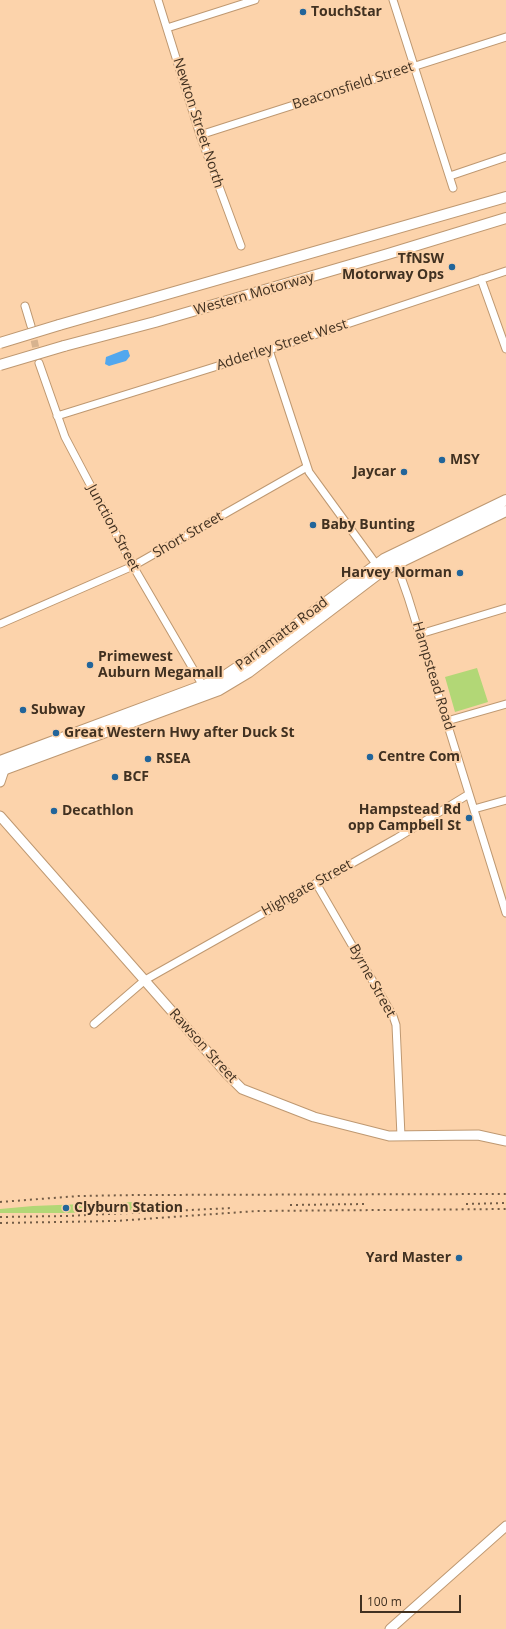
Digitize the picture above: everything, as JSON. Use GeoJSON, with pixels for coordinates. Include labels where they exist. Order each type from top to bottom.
{"type":"FeatureCollection","features":[{"type":"Feature","properties":{"kind":"highway","name":"Western Motorway"},"geometry":{"type":"LineString","coordinates":[[0,343],[506,197]]}},
{"type":"Feature","properties":{"kind":"highway","name":"Western Motorway"},"geometry":{"type":"LineString","coordinates":[[0,365],[64,346],[163,320],[506,218]]}},
{"type":"Feature","properties":{"kind":"highway","name":"Parramatta Road"},"geometry":{"type":"LineString","coordinates":[[1,767],[220,679],[379,567],[506,500]]}},
{"type":"Feature","properties":{"kind":"highway","name":"Parramatta Road"},"geometry":{"type":"LineString","coordinates":[[394,559],[506,511]]}},
{"type":"Feature","properties":{"kind":"highway","name":"Parramatta Road"},"geometry":{"type":"LineString","coordinates":[[1,767],[224,687],[249,672],[379,567]]}},
{"type":"Feature","properties":{"kind":"main road"},"geometry":{"type":"LineString","coordinates":[[0,782],[1,767]]}},
{"type":"Feature","properties":{"kind":"main road","name":"Rawson Street"},"geometry":{"type":"LineString","coordinates":[[0,815],[227,1074],[242,1088],[314,1117],[388,1136],[478,1135],[506,1141]]}},
{"type":"Feature","properties":{"kind":"main road"},"geometry":{"type":"LineString","coordinates":[[390,1629],[506,1526]]}},
{"type":"Feature","properties":{"kind":"street","name":"Newton Street North"},"geometry":{"type":"LineString","coordinates":[[158,0],[200,135],[241,246]]}},
{"type":"Feature","properties":{"kind":"street"},"geometry":{"type":"LineString","coordinates":[[167,28],[255,0]]}},
{"type":"Feature","properties":{"kind":"street"},"geometry":{"type":"LineString","coordinates":[[393,0],[453,188]]}},
{"type":"Feature","properties":{"kind":"street","name":"Beaconsfield Street"},"geometry":{"type":"LineString","coordinates":[[200,135],[506,37]]}},
{"type":"Feature","properties":{"kind":"street"},"geometry":{"type":"LineString","coordinates":[[450,176],[506,157]]}},
{"type":"Feature","properties":{"kind":"street","name":"Adderley Street West"},"geometry":{"type":"LineString","coordinates":[[57,416],[269,350],[506,271]]}},
{"type":"Feature","properties":{"kind":"street"},"geometry":{"type":"LineString","coordinates":[[481,279],[506,349]]}},
{"type":"Feature","properties":{"kind":"street"},"geometry":{"type":"LineString","coordinates":[[25,306],[31,326]]}},
{"type":"Feature","properties":{"kind":"street"},"geometry":{"type":"LineString","coordinates":[[269,350],[312,479],[379,567]]}},
{"type":"Feature","properties":{"kind":"street","name":"Junction Street"},"geometry":{"type":"LineString","coordinates":[[40,363],[65,437],[133,566],[203,686]]}},
{"type":"Feature","properties":{"kind":"street","name":"Short Street"},"geometry":{"type":"LineString","coordinates":[[0,624],[133,566],[307,467]]}},
{"type":"Feature","properties":{"kind":"street","name":"Hampstead Road"},"geometry":{"type":"LineString","coordinates":[[394,559],[420,634],[469,794],[504,897],[506,913]]}},
{"type":"Feature","properties":{"kind":"street"},"geometry":{"type":"LineString","coordinates":[[420,634],[506,609]]}},
{"type":"Feature","properties":{"kind":"street"},"geometry":{"type":"LineString","coordinates":[[447,721],[506,704]]}},
{"type":"Feature","properties":{"kind":"street","name":"Highgate Street"},"geometry":{"type":"LineString","coordinates":[[94,1024],[145,980],[397,838],[469,794]]}},
{"type":"Feature","properties":{"kind":"street"},"geometry":{"type":"LineString","coordinates":[[474,809],[506,800]]}},
{"type":"Feature","properties":{"kind":"street","name":"Byrne Street"},"geometry":{"type":"LineString","coordinates":[[316,883],[393,1016],[396,1026],[401,1136]]}},
{"type":"Feature","properties":{"kind":"green space"},"geometry":{"type":"Polygon","coordinates":[[[477,668],[488,702],[455,712],[445,677],[477,668]]]}},
{"type":"Feature","properties":{"kind":"green space"},"geometry":{"type":"Polygon","coordinates":[[[134,1202],[135,1210],[68,1213],[0,1213],[0,1209],[33,1206],[134,1202]]]}},
{"type":"Feature","properties":{"kind":"water"},"geometry":{"type":"Polygon","coordinates":[[[124,350],[128,350],[130,356],[126,361],[109,366],[105,364],[106,357],[124,350]]]}},
{"type":"Feature","properties":{"kind":"tunnel"},"geometry":{"type":"LineString","coordinates":[[32,330],[39,363]]}},
{"type":"Feature","properties":{"kind":"railway"},"geometry":{"type":"LineString","coordinates":[[0,1202],[79,1196],[136,1195],[506,1194]]}},
{"type":"Feature","properties":{"kind":"railway"},"geometry":{"type":"LineString","coordinates":[[466,1204],[506,1203]]}},
{"type":"Feature","properties":{"kind":"railway"},"geometry":{"type":"LineString","coordinates":[[290,1205],[366,1204]]}},
{"type":"Feature","properties":{"kind":"railway"},"geometry":{"type":"LineString","coordinates":[[0,1217],[67,1216],[232,1208]]}},
{"type":"Feature","properties":{"kind":"railway"},"geometry":{"type":"LineString","coordinates":[[0,1223],[115,1221],[257,1211],[506,1209]]}},
{"type":"Feature","properties":{"kind":"place","name":"TouchStar"},"geometry":{"type":"Point","coordinates":[303,12]}},
{"type":"Feature","properties":{"kind":"place","name":"TfNSW Motorway Ops"},"geometry":{"type":"Point","coordinates":[452,267]}},
{"type":"Feature","properties":{"kind":"place","name":"MSY"},"geometry":{"type":"Point","coordinates":[442,460]}},
{"type":"Feature","properties":{"kind":"place","name":"Jaycar"},"geometry":{"type":"Point","coordinates":[404,472]}},
{"type":"Feature","properties":{"kind":"place","name":"Baby Bunting"},"geometry":{"type":"Point","coordinates":[313,525]}},
{"type":"Feature","properties":{"kind":"place","name":"Harvey Norman"},"geometry":{"type":"Point","coordinates":[460,573]}},
{"type":"Feature","properties":{"kind":"place","name":"Primewest Auburn Megamall"},"geometry":{"type":"Point","coordinates":[90,665]}},
{"type":"Feature","properties":{"kind":"place","name":"Subway"},"geometry":{"type":"Point","coordinates":[23,710]}},
{"type":"Feature","properties":{"kind":"place","name":"Great Western Hwy after Duck St"},"geometry":{"type":"Point","coordinates":[56,733]}},
{"type":"Feature","properties":{"kind":"place","name":"Centre Com"},"geometry":{"type":"Point","coordinates":[370,757]}},
{"type":"Feature","properties":{"kind":"place","name":"RSEA"},"geometry":{"type":"Point","coordinates":[148,759]}},
{"type":"Feature","properties":{"kind":"place","name":"BCF"},"geometry":{"type":"Point","coordinates":[115,777]}},
{"type":"Feature","properties":{"kind":"place","name":"Decathlon"},"geometry":{"type":"Point","coordinates":[54,811]}},
{"type":"Feature","properties":{"kind":"place","name":"Hampstead Rd opp Campbell St"},"geometry":{"type":"Point","coordinates":[469,818]}},
{"type":"Feature","properties":{"kind":"place","name":"Clyburn Station"},"geometry":{"type":"Point","coordinates":[66,1208]}},
{"type":"Feature","properties":{"kind":"place","name":"Yard Master"},"geometry":{"type":"Point","coordinates":[459,1258]}}]}
